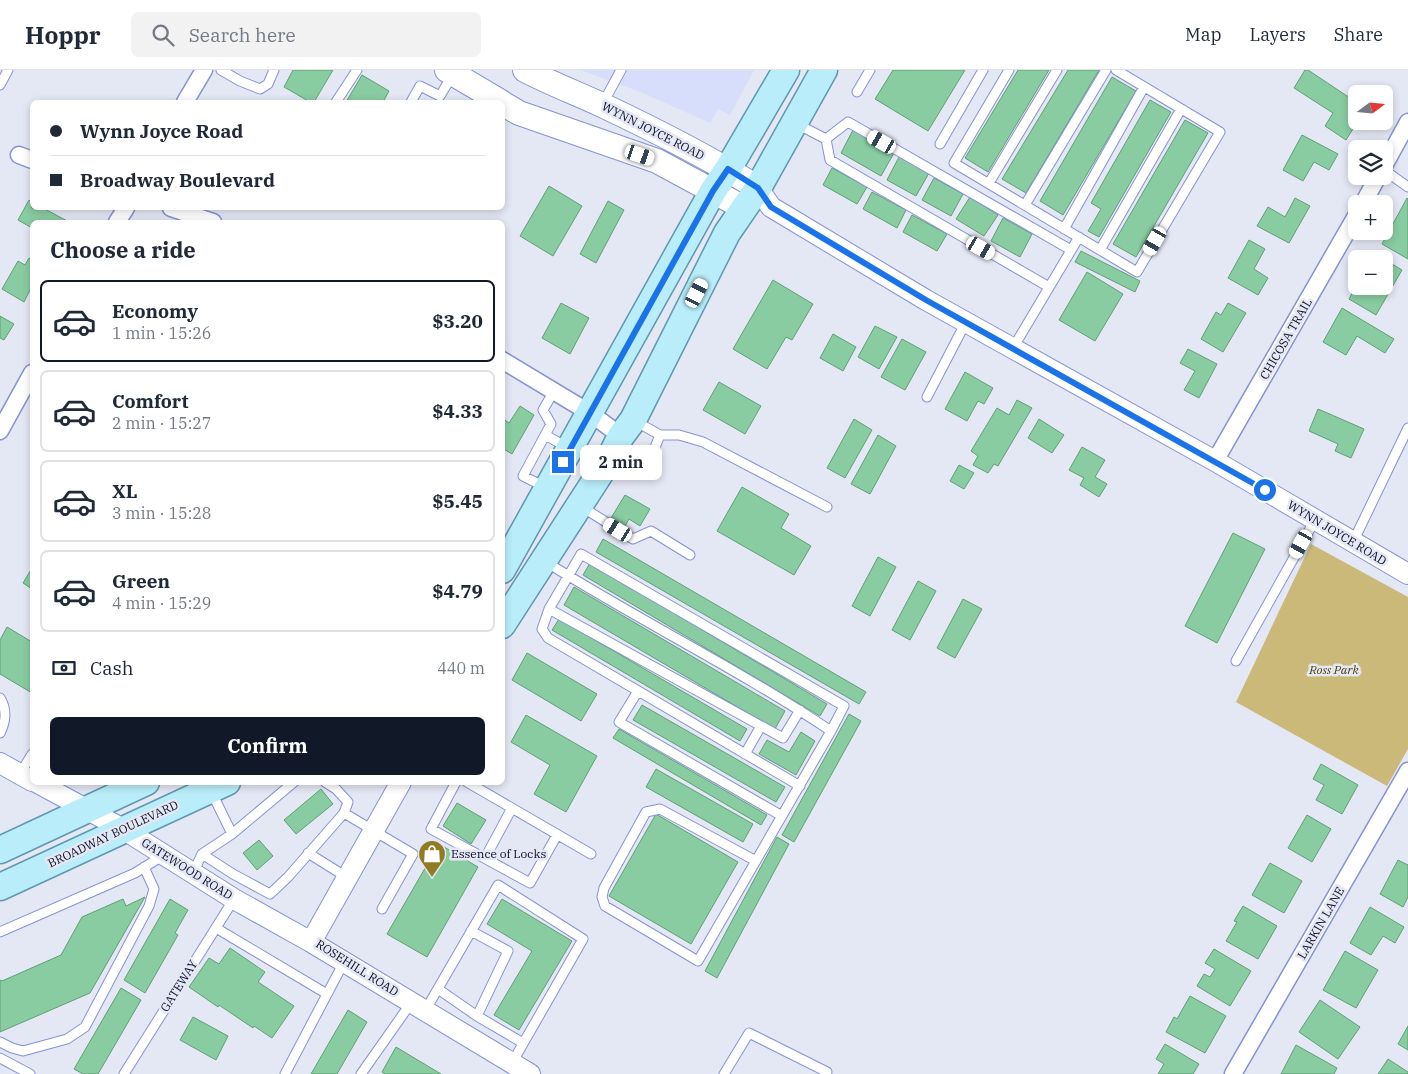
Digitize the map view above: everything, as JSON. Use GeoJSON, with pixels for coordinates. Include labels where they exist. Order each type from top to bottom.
{"type":"FeatureCollection","features":[{"type":"Feature","properties":{"kind":"main road","name":"WYNN JOYCE ROAD"},"geometry":{"type":"LineString","coordinates":[[525,70],[602,105],[728,169],[758,201]]}},
{"type":"Feature","properties":{"kind":"main road"},"geometry":{"type":"LineString","coordinates":[[505,565],[713,191],[786,70]]}},
{"type":"Feature","properties":{"kind":"main road"},"geometry":{"type":"LineString","coordinates":[[505,620],[622,438],[727,233],[758,201],[794,123],[824,70]]}},
{"type":"Feature","properties":{"kind":"main road","name":"WYNN JOYCE ROAD"},"geometry":{"type":"LineString","coordinates":[[462,74],[498,100]]}},
{"type":"Feature","properties":{"kind":"main road","name":"WYNN JOYCE ROAD"},"geometry":{"type":"LineString","coordinates":[[505,105],[519,113],[657,161],[713,191],[758,201]]}},
{"type":"Feature","properties":{"kind":"main road"},"geometry":{"type":"LineString","coordinates":[[0,850],[88,811],[140,785]]}},
{"type":"Feature","properties":{"kind":"main road","name":"BROADWAY BOULEVARD"},"geometry":{"type":"LineString","coordinates":[[0,887],[219,786]]}},
{"type":"Feature","properties":{"kind":"street"},"geometry":{"type":"LineString","coordinates":[[186,100],[204,70]]}},
{"type":"Feature","properties":{"kind":"street"},"geometry":{"type":"LineString","coordinates":[[1393,151],[1408,122]]}},
{"type":"Feature","properties":{"kind":"street","name":"WYNN JOYCE ROAD"},"geometry":{"type":"LineString","coordinates":[[758,201],[918,295],[1215,461],[1408,574]]}},
{"type":"Feature","properties":{"kind":"street"},"geometry":{"type":"LineString","coordinates":[[177,210],[207,220]]}},
{"type":"Feature","properties":{"kind":"street","name":"CHICOSA TRAIL"},"geometry":{"type":"LineString","coordinates":[[1215,461],[1348,230]]}},
{"type":"Feature","properties":{"kind":"street"},"geometry":{"type":"LineString","coordinates":[[505,362],[590,414],[622,438]]}},
{"type":"Feature","properties":{"kind":"street"},"geometry":{"type":"LineString","coordinates":[[0,430],[30,377]]}},
{"type":"Feature","properties":{"kind":"street","name":"GATEWOOD ROAD"},"geometry":{"type":"LineString","coordinates":[[0,763],[29,779]]}},
{"type":"Feature","properties":{"kind":"street","name":"LARKIN LANE"},"geometry":{"type":"LineString","coordinates":[[1233,1074],[1408,771]]}},
{"type":"Feature","properties":{"kind":"street","name":"GATEWOOD ROAD"},"geometry":{"type":"LineString","coordinates":[[40,785],[123,829],[234,899],[312,942]]}},
{"type":"Feature","properties":{"kind":"street","name":"ROSEHILL ROAD"},"geometry":{"type":"LineString","coordinates":[[396,787],[375,831],[312,942],[530,1074]]}},
{"type":"Feature","properties":{"kind":"lane"},"geometry":{"type":"LineString","coordinates":[[0,85],[8,70]]}},
{"type":"Feature","properties":{"kind":"lane"},"geometry":{"type":"LineString","coordinates":[[221,70],[260,89],[268,84],[274,70]]}},
{"type":"Feature","properties":{"kind":"lane"},"geometry":{"type":"LineString","coordinates":[[337,100],[357,70]]}},
{"type":"Feature","properties":{"kind":"lane"},"geometry":{"type":"LineString","coordinates":[[602,105],[621,70]]}},
{"type":"Feature","properties":{"kind":"lane"},"geometry":{"type":"LineString","coordinates":[[857,92],[870,70]]}},
{"type":"Feature","properties":{"kind":"lane"},"geometry":{"type":"LineString","coordinates":[[940,144],[983,70]]}},
{"type":"Feature","properties":{"kind":"lane"},"geometry":{"type":"LineString","coordinates":[[1009,70],[954,163],[1137,272],[1220,132],[1116,70]]}},
{"type":"Feature","properties":{"kind":"lane"},"geometry":{"type":"LineString","coordinates":[[988,183],[1057,70]]}},
{"type":"Feature","properties":{"kind":"lane"},"geometry":{"type":"LineString","coordinates":[[1025,205],[1106,70]]}},
{"type":"Feature","properties":{"kind":"lane"},"geometry":{"type":"LineString","coordinates":[[412,100],[420,86],[440,96],[462,74]]}},
{"type":"Feature","properties":{"kind":"lane"},"geometry":{"type":"LineString","coordinates":[[1064,228],[1144,87]]}},
{"type":"Feature","properties":{"kind":"lane"},"geometry":{"type":"LineString","coordinates":[[1100,250],[1181,109]]}},
{"type":"Feature","properties":{"kind":"lane"},"geometry":{"type":"LineString","coordinates":[[826,139],[848,122],[1071,250]]}},
{"type":"Feature","properties":{"kind":"lane"},"geometry":{"type":"LineString","coordinates":[[794,123],[826,139]]}},
{"type":"Feature","properties":{"kind":"lane"},"geometry":{"type":"LineString","coordinates":[[826,139],[830,160],[1048,287]]}},
{"type":"Feature","properties":{"kind":"lane"},"geometry":{"type":"LineString","coordinates":[[1393,175],[1408,187]]}},
{"type":"Feature","properties":{"kind":"lane"},"geometry":{"type":"LineString","coordinates":[[1013,348],[1079,237]]}},
{"type":"Feature","properties":{"kind":"lane"},"geometry":{"type":"LineString","coordinates":[[927,397],[966,322]]}},
{"type":"Feature","properties":{"kind":"lane"},"geometry":{"type":"LineString","coordinates":[[548,488],[523,476],[551,424],[543,410],[554,391]]}},
{"type":"Feature","properties":{"kind":"lane"},"geometry":{"type":"LineString","coordinates":[[1353,542],[1408,428]]}},
{"type":"Feature","properties":{"kind":"lane"},"geometry":{"type":"LineString","coordinates":[[545,435],[570,449]]}},
{"type":"Feature","properties":{"kind":"lane"},"geometry":{"type":"LineString","coordinates":[[660,435],[648,465],[638,470],[627,470],[622,438],[660,435],[679,435],[702,442],[827,507]]}},
{"type":"Feature","properties":{"kind":"lane"},"geometry":{"type":"LineString","coordinates":[[579,506],[633,539],[651,531],[690,555]]}},
{"type":"Feature","properties":{"kind":"lane"},"geometry":{"type":"LineString","coordinates":[[1236,661],[1314,520]]}},
{"type":"Feature","properties":{"kind":"lane"},"geometry":{"type":"LineString","coordinates":[[756,861],[660,809],[646,812],[604,888],[602,897],[605,906],[698,961],[800,786],[844,706],[581,554],[549,608],[542,629],[548,638],[800,786]]}},
{"type":"Feature","properties":{"kind":"lane"},"geometry":{"type":"LineString","coordinates":[[544,561],[616,605],[800,710],[831,731]]}},
{"type":"Feature","properties":{"kind":"lane"},"geometry":{"type":"LineString","coordinates":[[549,608],[783,738],[800,710]]}},
{"type":"Feature","properties":{"kind":"lane"},"geometry":{"type":"LineString","coordinates":[[638,691],[619,722],[782,816]]}},
{"type":"Feature","properties":{"kind":"lane"},"geometry":{"type":"LineString","coordinates":[[0,698],[6,713],[0,733]]}},
{"type":"Feature","properties":{"kind":"lane"},"geometry":{"type":"LineString","coordinates":[[745,754],[761,726]]}},
{"type":"Feature","properties":{"kind":"lane"},"geometry":{"type":"LineString","coordinates":[[193,873],[202,854],[232,834],[289,785]]}},
{"type":"Feature","properties":{"kind":"lane"},"geometry":{"type":"LineString","coordinates":[[202,854],[233,874],[270,894],[288,877],[344,813],[348,802],[330,785]]}},
{"type":"Feature","properties":{"kind":"lane"},"geometry":{"type":"LineString","coordinates":[[454,785],[431,829],[530,883],[557,835]]}},
{"type":"Feature","properties":{"kind":"lane"},"geometry":{"type":"LineString","coordinates":[[472,785],[590,854]]}},
{"type":"Feature","properties":{"kind":"lane"},"geometry":{"type":"LineString","coordinates":[[219,786],[232,834]]}},
{"type":"Feature","properties":{"kind":"lane"},"geometry":{"type":"LineString","coordinates":[[485,858],[512,808]]}},
{"type":"Feature","properties":{"kind":"lane"},"geometry":{"type":"LineString","coordinates":[[344,813],[413,854],[382,909]]}},
{"type":"Feature","properties":{"kind":"lane"},"geometry":{"type":"LineString","coordinates":[[308,853],[348,878]]}},
{"type":"Feature","properties":{"kind":"lane"},"geometry":{"type":"LineString","coordinates":[[0,932],[135,873],[164,855]]}},
{"type":"Feature","properties":{"kind":"lane"},"geometry":{"type":"LineString","coordinates":[[0,1042],[23,1051],[67,1039],[85,1027],[149,906],[154,889],[144,867]]}},
{"type":"Feature","properties":{"kind":"lane"},"geometry":{"type":"LineString","coordinates":[[362,1074],[418,1007],[438,989],[498,886],[583,939],[512,1063]]}},
{"type":"Feature","properties":{"kind":"lane","name":"GATEWAY"},"geometry":{"type":"LineString","coordinates":[[124,1074],[234,899]]}},
{"type":"Feature","properties":{"kind":"lane"},"geometry":{"type":"LineString","coordinates":[[216,928],[327,994]]}},
{"type":"Feature","properties":{"kind":"lane"},"geometry":{"type":"LineString","coordinates":[[471,932],[508,951],[477,1016]]}},
{"type":"Feature","properties":{"kind":"lane"},"geometry":{"type":"LineString","coordinates":[[285,1074],[344,962]]}},
{"type":"Feature","properties":{"kind":"lane"},"geometry":{"type":"LineString","coordinates":[[438,989],[477,1016],[523,1043]]}},
{"type":"Feature","properties":{"kind":"lane"},"geometry":{"type":"LineString","coordinates":[[724,1074],[749,1033],[828,1073]]}},
{"type":"Feature","properties":{"kind":"lane"},"geometry":{"type":"LineString","coordinates":[[0,1058],[30,1074]]}},
{"type":"Feature","properties":{"kind":"shaded area"},"geometry":{"type":"Polygon","coordinates":[[[581,70],[754,70],[730,115],[718,109],[710,123],[643,93],[581,70]]]}},
{"type":"Feature","properties":{"kind":"green space","name":"Ross Park"},"geometry":{"type":"Polygon","coordinates":[[[1311,544],[1408,597],[1408,749],[1387,786],[1236,702],[1311,544]]]}},
{"type":"Feature","properties":{"kind":"building"},"geometry":{"type":"Polygon","coordinates":[[[293,70],[333,70],[315,100],[307,100],[284,87],[293,70]]]}},
{"type":"Feature","properties":{"kind":"building"},"geometry":{"type":"Polygon","coordinates":[[[893,70],[965,70],[928,131],[875,99],[893,70]]]}},
{"type":"Feature","properties":{"kind":"building"},"geometry":{"type":"Polygon","coordinates":[[[1018,70],[1049,70],[988,172],[965,158],[1018,70]]]}},
{"type":"Feature","properties":{"kind":"building"},"geometry":{"type":"Polygon","coordinates":[[[1068,70],[1099,70],[1026,193],[1002,179],[1068,70]]]}},
{"type":"Feature","properties":{"kind":"building"},"geometry":{"type":"Polygon","coordinates":[[[1305,70],[1308,70],[1348,97],[1348,130],[1352,130],[1346,140],[1325,126],[1333,113],[1294,88],[1305,70]]]}},
{"type":"Feature","properties":{"kind":"building"},"geometry":{"type":"Polygon","coordinates":[[[362,75],[389,91],[384,100],[347,100],[362,75]]]}},
{"type":"Feature","properties":{"kind":"building"},"geometry":{"type":"Polygon","coordinates":[[[1112,77],[1136,91],[1063,215],[1040,201],[1112,77]]]}},
{"type":"Feature","properties":{"kind":"building"},"geometry":{"type":"Polygon","coordinates":[[[1150,100],[1171,112],[1099,237],[1088,231],[1101,209],[1091,203],[1150,100]]]}},
{"type":"Feature","properties":{"kind":"building"},"geometry":{"type":"Polygon","coordinates":[[[1185,120],[1208,133],[1136,257],[1113,244],[1185,120]]]}},
{"type":"Feature","properties":{"kind":"building"},"geometry":{"type":"Polygon","coordinates":[[[853,130],[894,153],[881,176],[841,153],[853,130]]]}},
{"type":"Feature","properties":{"kind":"building"},"geometry":{"type":"Polygon","coordinates":[[[1302,135],[1338,154],[1329,170],[1314,162],[1303,181],[1283,170],[1302,135]]]}},
{"type":"Feature","properties":{"kind":"building"},"geometry":{"type":"Polygon","coordinates":[[[899,157],[929,173],[916,196],[887,180],[899,157]]]}},
{"type":"Feature","properties":{"kind":"building"},"geometry":{"type":"Polygon","coordinates":[[[832,168],[867,187],[857,204],[823,185],[832,168]]]}},
{"type":"Feature","properties":{"kind":"building"},"geometry":{"type":"Polygon","coordinates":[[[934,178],[963,194],[951,216],[922,200],[934,178]]]}},
{"type":"Feature","properties":{"kind":"building"},"geometry":{"type":"Polygon","coordinates":[[[549,186],[582,206],[553,256],[520,236],[549,186]]]}},
{"type":"Feature","properties":{"kind":"building"},"geometry":{"type":"Polygon","coordinates":[[[872,192],[906,210],[897,228],[863,209],[872,192]]]}},
{"type":"Feature","properties":{"kind":"building"},"geometry":{"type":"Polygon","coordinates":[[[970,197],[998,215],[984,236],[956,219],[970,197]]]}},
{"type":"Feature","properties":{"kind":"building"},"geometry":{"type":"Polygon","coordinates":[[[1295,198],[1310,206],[1289,243],[1257,226],[1268,207],[1285,217],[1295,198]]]}},
{"type":"Feature","properties":{"kind":"building"},"geometry":{"type":"Polygon","coordinates":[[[1407,198],[1408,259],[1382,244],[1384,240],[1393,240],[1393,224],[1407,198]]]}},
{"type":"Feature","properties":{"kind":"building"},"geometry":{"type":"Polygon","coordinates":[[[29,200],[30,210],[47,210],[65,220],[30,220],[30,227],[18,220],[29,200]]]}},
{"type":"Feature","properties":{"kind":"building"},"geometry":{"type":"Polygon","coordinates":[[[608,201],[624,210],[596,263],[580,254],[608,201]]]}},
{"type":"Feature","properties":{"kind":"building"},"geometry":{"type":"Polygon","coordinates":[[[912,215],[947,234],[937,251],[903,232],[912,215]]]}},
{"type":"Feature","properties":{"kind":"building"},"geometry":{"type":"Polygon","coordinates":[[[1003,218],[1032,234],[1020,257],[991,241],[1003,218]]]}},
{"type":"Feature","properties":{"kind":"building"},"geometry":{"type":"Polygon","coordinates":[[[1249,240],[1265,249],[1254,269],[1268,278],[1258,295],[1228,278],[1249,240]]]}},
{"type":"Feature","properties":{"kind":"building"},"geometry":{"type":"Polygon","coordinates":[[[1081,251],[1140,281],[1135,292],[1075,262],[1081,251]]]}},
{"type":"Feature","properties":{"kind":"building"},"geometry":{"type":"Polygon","coordinates":[[[30,259],[30,290],[24,302],[2,289],[18,261],[25,265],[30,259]]]}},
{"type":"Feature","properties":{"kind":"building"},"geometry":{"type":"Polygon","coordinates":[[[1393,264],[1402,270],[1393,286],[1393,264]]]}},
{"type":"Feature","properties":{"kind":"building"},"geometry":{"type":"Polygon","coordinates":[[[1087,272],[1123,294],[1095,341],[1059,320],[1087,272]]]}},
{"type":"Feature","properties":{"kind":"building"},"geometry":{"type":"Polygon","coordinates":[[[773,280],[813,304],[792,340],[786,337],[767,369],[733,349],[773,280]]]}},
{"type":"Feature","properties":{"kind":"building"},"geometry":{"type":"Polygon","coordinates":[[[1351,295],[1388,295],[1376,315],[1349,299],[1351,295]]]}},
{"type":"Feature","properties":{"kind":"building"},"geometry":{"type":"Polygon","coordinates":[[[561,303],[589,318],[570,354],[542,338],[561,303]]]}},
{"type":"Feature","properties":{"kind":"building"},"geometry":{"type":"Polygon","coordinates":[[[1228,303],[1246,313],[1223,352],[1201,339],[1216,312],[1221,315],[1228,303]]]}},
{"type":"Feature","properties":{"kind":"building"},"geometry":{"type":"Polygon","coordinates":[[[1342,308],[1394,339],[1385,353],[1357,336],[1346,355],[1323,342],[1342,308]]]}},
{"type":"Feature","properties":{"kind":"building"},"geometry":{"type":"Polygon","coordinates":[[[0,316],[14,324],[4,340],[0,338],[0,316]]]}},
{"type":"Feature","properties":{"kind":"building"},"geometry":{"type":"Polygon","coordinates":[[[875,326],[897,337],[879,369],[858,357],[875,326]]]}},
{"type":"Feature","properties":{"kind":"building"},"geometry":{"type":"Polygon","coordinates":[[[833,334],[856,347],[843,371],[820,358],[833,334]]]}},
{"type":"Feature","properties":{"kind":"building"},"geometry":{"type":"Polygon","coordinates":[[[902,339],[926,352],[905,390],[881,377],[902,339]]]}},
{"type":"Feature","properties":{"kind":"building"},"geometry":{"type":"Polygon","coordinates":[[[1188,349],[1217,364],[1199,398],[1184,390],[1195,371],[1180,363],[1188,349]]]}},
{"type":"Feature","properties":{"kind":"building"},"geometry":{"type":"Polygon","coordinates":[[[965,372],[993,388],[984,404],[978,401],[967,421],[945,409],[965,372]]]}},
{"type":"Feature","properties":{"kind":"building"},"geometry":{"type":"Polygon","coordinates":[[[719,382],[761,406],[745,434],[703,410],[719,382]]]}},
{"type":"Feature","properties":{"kind":"building"},"geometry":{"type":"Polygon","coordinates":[[[1017,400],[1032,408],[998,466],[994,464],[988,473],[973,465],[978,456],[971,451],[997,408],[1009,415],[1017,400]]]}},
{"type":"Feature","properties":{"kind":"building"},"geometry":{"type":"Polygon","coordinates":[[[520,406],[534,415],[512,454],[505,450],[505,420],[509,423],[520,406]]]}},
{"type":"Feature","properties":{"kind":"building"},"geometry":{"type":"Polygon","coordinates":[[[1318,409],[1364,429],[1351,458],[1335,451],[1338,444],[1309,431],[1318,409]]]}},
{"type":"Feature","properties":{"kind":"building"},"geometry":{"type":"Polygon","coordinates":[[[854,419],[872,430],[845,478],[827,468],[854,419]]]}},
{"type":"Feature","properties":{"kind":"building"},"geometry":{"type":"Polygon","coordinates":[[[1039,419],[1064,435],[1052,453],[1028,438],[1039,419]]]}},
{"type":"Feature","properties":{"kind":"building"},"geometry":{"type":"Polygon","coordinates":[[[878,435],[896,446],[870,494],[851,484],[878,435]]]}},
{"type":"Feature","properties":{"kind":"building"},"geometry":{"type":"Polygon","coordinates":[[[1082,447],[1105,460],[1095,477],[1107,484],[1099,497],[1080,485],[1084,478],[1069,470],[1082,447]]]}},
{"type":"Feature","properties":{"kind":"building"},"geometry":{"type":"Polygon","coordinates":[[[959,465],[974,473],[964,489],[950,481],[959,465]]]}},
{"type":"Feature","properties":{"kind":"building"},"geometry":{"type":"Polygon","coordinates":[[[742,487],[789,514],[781,528],[811,546],[794,575],[717,531],[742,487]]]}},
{"type":"Feature","properties":{"kind":"building"},"geometry":{"type":"Polygon","coordinates":[[[625,495],[650,509],[640,526],[629,519],[625,526],[611,518],[625,495]]]}},
{"type":"Feature","properties":{"kind":"building"},"geometry":{"type":"Polygon","coordinates":[[[1233,533],[1265,549],[1217,643],[1185,626],[1233,533]]]}},
{"type":"Feature","properties":{"kind":"building"},"geometry":{"type":"Polygon","coordinates":[[[603,539],[866,692],[859,704],[596,552],[603,539]]]}},
{"type":"Feature","properties":{"kind":"building"},"geometry":{"type":"Polygon","coordinates":[[[878,557],[896,567],[870,616],[852,606],[878,557]]]}},
{"type":"Feature","properties":{"kind":"building"},"geometry":{"type":"Polygon","coordinates":[[[590,563],[827,704],[820,716],[583,575],[590,563]]]}},
{"type":"Feature","properties":{"kind":"building"},"geometry":{"type":"Polygon","coordinates":[[[30,571],[30,588],[23,583],[30,571]]]}},
{"type":"Feature","properties":{"kind":"building"},"geometry":{"type":"Polygon","coordinates":[[[918,581],[936,591],[910,640],[892,630],[918,581]]]}},
{"type":"Feature","properties":{"kind":"building"},"geometry":{"type":"Polygon","coordinates":[[[574,587],[785,711],[775,729],[564,605],[574,587]]]}},
{"type":"Feature","properties":{"kind":"building"},"geometry":{"type":"Polygon","coordinates":[[[963,599],[982,609],[955,658],[937,648],[963,599]]]}},
{"type":"Feature","properties":{"kind":"building"},"geometry":{"type":"Polygon","coordinates":[[[559,619],[747,729],[740,741],[552,630],[559,619]]]}},
{"type":"Feature","properties":{"kind":"building"},"geometry":{"type":"Polygon","coordinates":[[[7,627],[30,641],[30,692],[0,674],[0,640],[7,627]]]}},
{"type":"Feature","properties":{"kind":"building"},"geometry":{"type":"Polygon","coordinates":[[[527,653],[597,694],[581,721],[512,680],[527,653]]]}},
{"type":"Feature","properties":{"kind":"building"},"geometry":{"type":"Polygon","coordinates":[[[642,705],[785,787],[776,802],[633,720],[642,705]]]}},
{"type":"Feature","properties":{"kind":"building"},"geometry":{"type":"Polygon","coordinates":[[[849,714],[861,721],[794,842],[782,835],[849,714]]]}},
{"type":"Feature","properties":{"kind":"building"},"geometry":{"type":"Polygon","coordinates":[[[526,715],[597,756],[566,812],[534,794],[550,765],[511,742],[526,715]]]}},
{"type":"Feature","properties":{"kind":"building"},"geometry":{"type":"Polygon","coordinates":[[[619,729],[767,815],[761,825],[613,738],[619,729]]]}},
{"type":"Feature","properties":{"kind":"building"},"geometry":{"type":"Polygon","coordinates":[[[801,732],[815,741],[796,775],[759,754],[767,740],[789,752],[801,732]]]}},
{"type":"Feature","properties":{"kind":"building"},"geometry":{"type":"Polygon","coordinates":[[[1321,764],[1358,785],[1342,814],[1316,800],[1324,785],[1313,779],[1321,764]]]}},
{"type":"Feature","properties":{"kind":"building"},"geometry":{"type":"Polygon","coordinates":[[[656,769],[753,824],[743,842],[646,787],[656,769]]]}},
{"type":"Feature","properties":{"kind":"building"},"geometry":{"type":"Polygon","coordinates":[[[321,789],[333,804],[296,834],[284,820],[321,789]]]}},
{"type":"Feature","properties":{"kind":"building"},"geometry":{"type":"Polygon","coordinates":[[[457,803],[486,820],[471,844],[443,826],[457,803]]]}},
{"type":"Feature","properties":{"kind":"building"},"geometry":{"type":"Polygon","coordinates":[[[656,814],[738,862],[691,944],[609,896],[656,814]]]}},
{"type":"Feature","properties":{"kind":"building"},"geometry":{"type":"Polygon","coordinates":[[[1307,815],[1331,829],[1312,862],[1288,848],[1307,815]]]}},
{"type":"Feature","properties":{"kind":"building"},"geometry":{"type":"Polygon","coordinates":[[[777,837],[789,844],[717,978],[705,971],[777,837]]]}},
{"type":"Feature","properties":{"kind":"building"},"geometry":{"type":"Polygon","coordinates":[[[259,840],[273,856],[257,870],[243,853],[259,840]]]}},
{"type":"Feature","properties":{"kind":"building"},"geometry":{"type":"Polygon","coordinates":[[[439,844],[478,867],[427,957],[387,934],[439,844]]]}},
{"type":"Feature","properties":{"kind":"building"},"geometry":{"type":"Polygon","coordinates":[[[1398,860],[1408,865],[1408,897],[1403,907],[1380,894],[1398,860]]]}},
{"type":"Feature","properties":{"kind":"building"},"geometry":{"type":"Polygon","coordinates":[[[1270,863],[1302,881],[1284,913],[1252,895],[1270,863]]]}},
{"type":"Feature","properties":{"kind":"building"},"geometry":{"type":"Polygon","coordinates":[[[145,897],[90,993],[0,1032],[0,980],[2,981],[61,955],[82,917],[123,899],[126,906],[145,897]]]}},
{"type":"Feature","properties":{"kind":"building"},"geometry":{"type":"Polygon","coordinates":[[[170,899],[188,910],[175,933],[178,935],[145,993],[124,980],[170,899]]]}},
{"type":"Feature","properties":{"kind":"building"},"geometry":{"type":"Polygon","coordinates":[[[502,899],[572,941],[519,1030],[494,1015],[532,951],[487,924],[502,899]]]}},
{"type":"Feature","properties":{"kind":"building"},"geometry":{"type":"Polygon","coordinates":[[[1243,906],[1277,926],[1258,959],[1226,941],[1237,922],[1234,921],[1243,906]]]}},
{"type":"Feature","properties":{"kind":"building"},"geometry":{"type":"Polygon","coordinates":[[[1370,907],[1404,927],[1395,943],[1383,936],[1371,955],[1350,943],[1370,907]]]}},
{"type":"Feature","properties":{"kind":"building"},"geometry":{"type":"Polygon","coordinates":[[[230,948],[265,972],[258,982],[294,1006],[272,1038],[254,1026],[253,1028],[219,1005],[218,1007],[189,987],[209,958],[219,964],[230,948]]]}},
{"type":"Feature","properties":{"kind":"building"},"geometry":{"type":"Polygon","coordinates":[[[1214,949],[1251,971],[1230,1006],[1197,986],[1204,974],[1210,977],[1215,969],[1205,963],[1214,949]]]}},
{"type":"Feature","properties":{"kind":"building"},"geometry":{"type":"Polygon","coordinates":[[[1345,951],[1378,970],[1356,1008],[1323,990],[1345,951]]]}},
{"type":"Feature","properties":{"kind":"building"},"geometry":{"type":"Polygon","coordinates":[[[121,988],[141,1000],[98,1074],[83,1074],[74,1069],[121,988]]]}},
{"type":"Feature","properties":{"kind":"building"},"geometry":{"type":"Polygon","coordinates":[[[1190,996],[1226,1016],[1205,1053],[1166,1032],[1174,1017],[1177,1019],[1190,996]]]}},
{"type":"Feature","properties":{"kind":"building"},"geometry":{"type":"Polygon","coordinates":[[[1320,1000],[1360,1027],[1338,1059],[1299,1032],[1320,1000]]]}},
{"type":"Feature","properties":{"kind":"building"},"geometry":{"type":"Polygon","coordinates":[[[348,1010],[367,1022],[337,1074],[311,1074],[348,1010]]]}},
{"type":"Feature","properties":{"kind":"building"},"geometry":{"type":"Polygon","coordinates":[[[193,1017],[228,1036],[216,1060],[180,1040],[193,1017]]]}},
{"type":"Feature","properties":{"kind":"building"},"geometry":{"type":"Polygon","coordinates":[[[1408,1026],[1408,1050],[1398,1044],[1408,1026]]]}},
{"type":"Feature","properties":{"kind":"building"},"geometry":{"type":"Polygon","coordinates":[[[1165,1044],[1199,1064],[1193,1074],[1158,1074],[1164,1064],[1156,1059],[1165,1044]]]}},
{"type":"Feature","properties":{"kind":"building"},"geometry":{"type":"Polygon","coordinates":[[[1296,1045],[1337,1068],[1334,1074],[1281,1074],[1296,1045]]]}},
{"type":"Feature","properties":{"kind":"building"},"geometry":{"type":"Polygon","coordinates":[[[396,1047],[441,1074],[385,1074],[382,1072],[396,1047]]]}},
{"type":"Feature","properties":{"kind":"building"},"geometry":{"type":"Polygon","coordinates":[[[1388,1059],[1408,1072],[1408,1074],[1378,1074],[1388,1059]]]}},
{"type":"Feature","properties":{"kind":"place","name":"Essence of Locks"},"geometry":{"type":"Point","coordinates":[432,878]}},
{"type":"Feature","properties":{"kind":"route"},"geometry":{"type":"LineString","coordinates":[[563,462],[713,191],[728,169],[758,188],[771,207],[926,300],[1265,490]]}}]}
